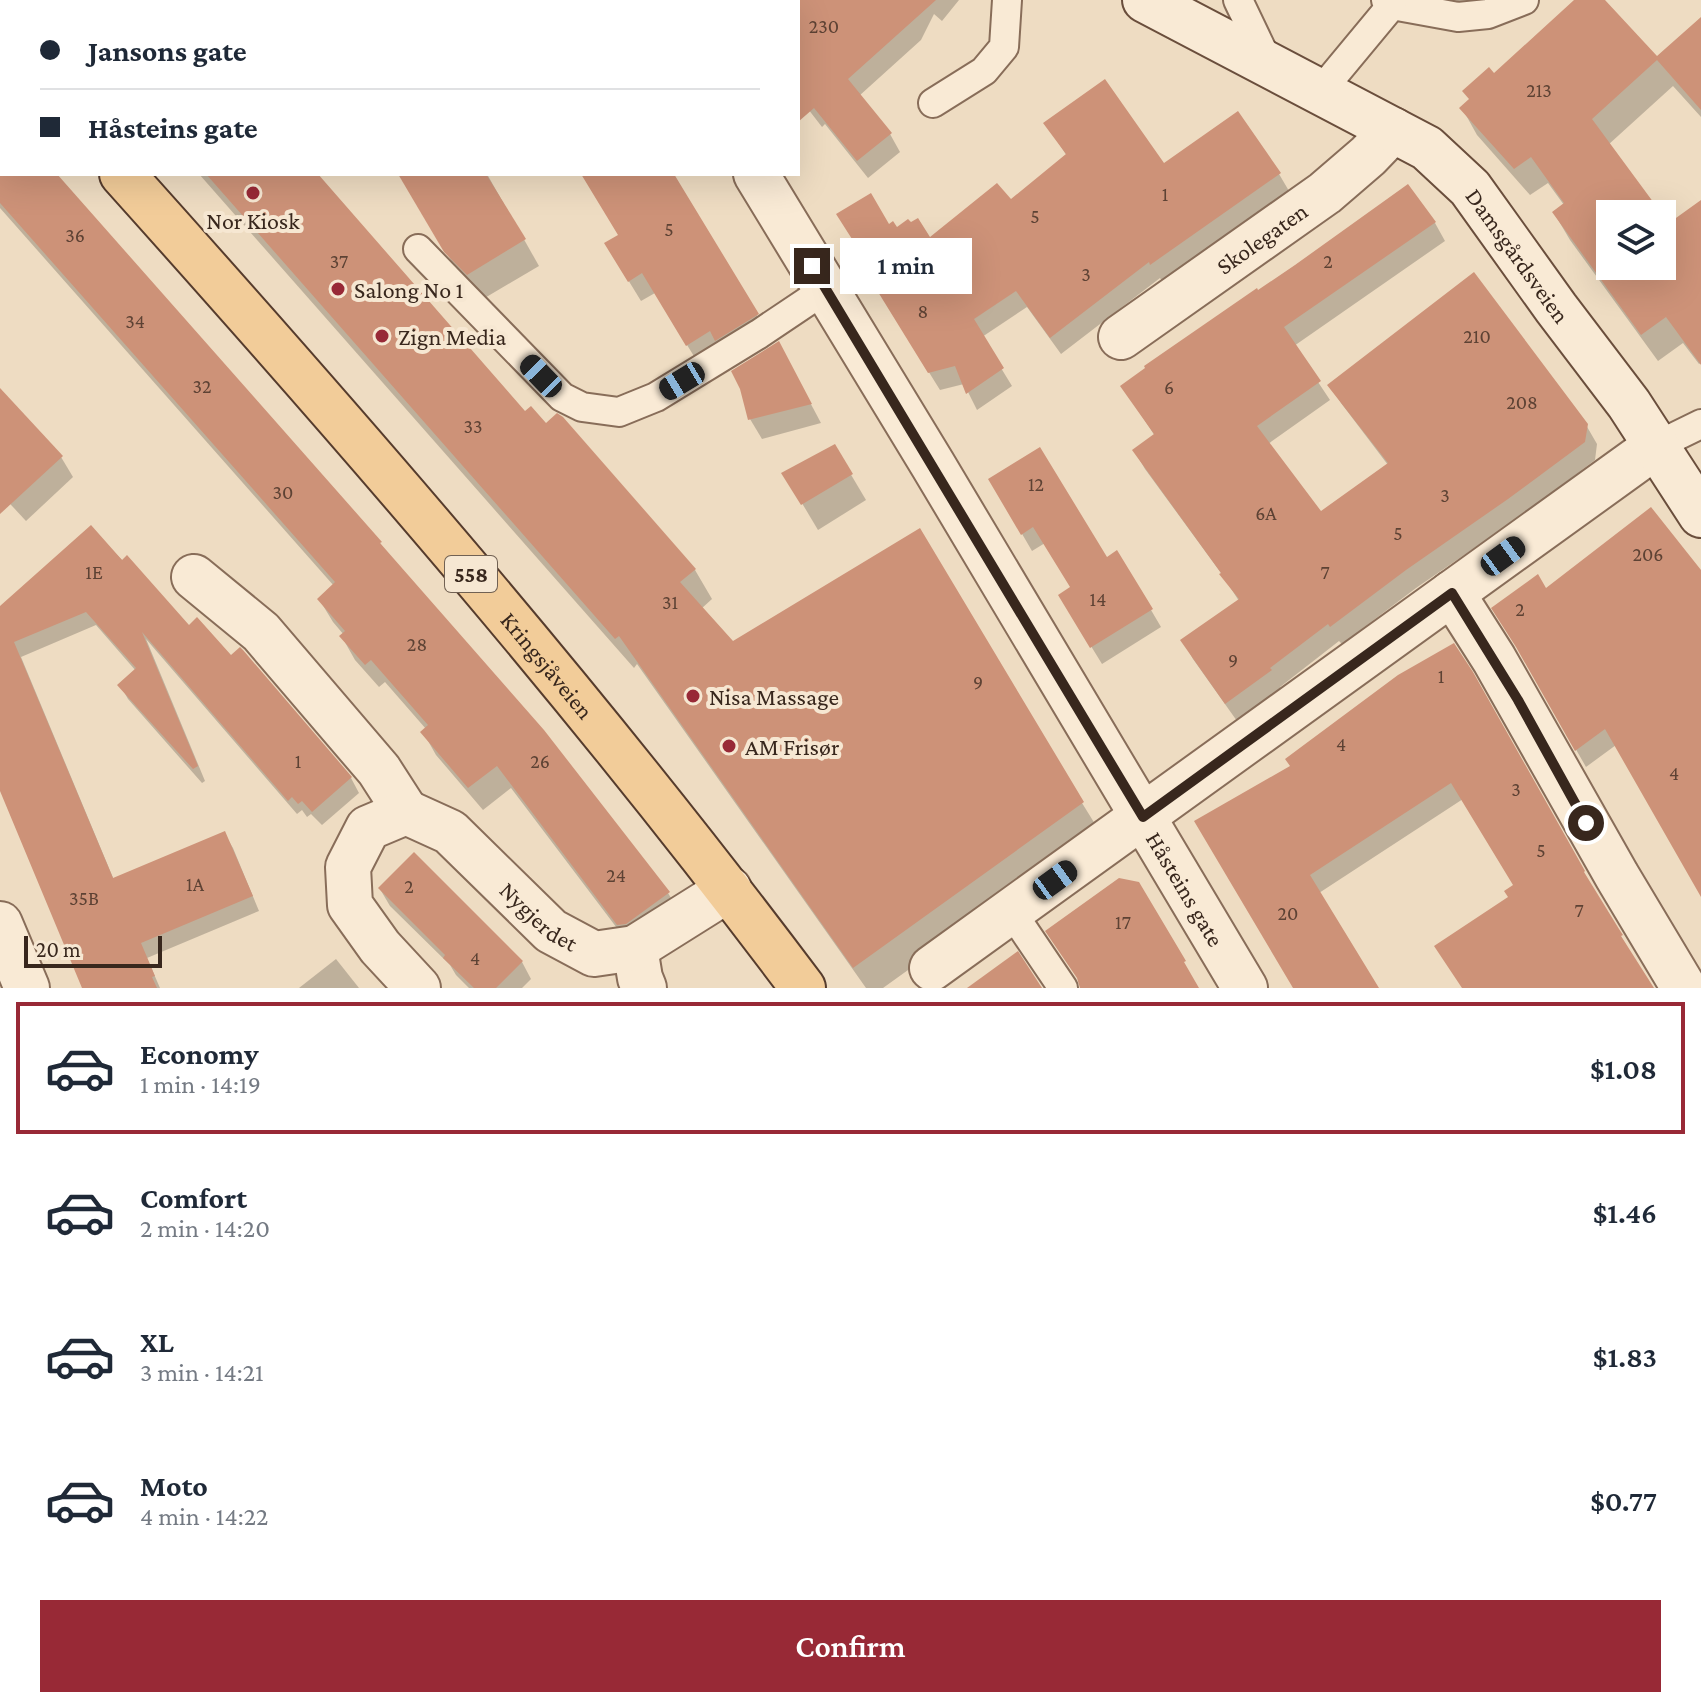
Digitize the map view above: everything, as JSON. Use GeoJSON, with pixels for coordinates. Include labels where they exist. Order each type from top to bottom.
{"type":"FeatureCollection","features":[{"type":"Feature","properties":{"kind":"main road","name":"Kringsjåveien"},"geometry":{"type":"LineString","coordinates":[[124,176],[269,338],[591,715],[803,988]]}},
{"type":"Feature","properties":{"kind":"street","name":"Damsgårdsveien"},"geometry":{"type":"LineString","coordinates":[[1145,0],[1427,148],[1470,188],[1629,404],[1701,515]]}},
{"type":"Feature","properties":{"kind":"street","name":"Skolegaten"},"geometry":{"type":"LineString","coordinates":[[1121,337],[1325,193],[1393,130]]}},
{"type":"Feature","properties":{"kind":"street","name":"Håsteins gate"},"geometry":{"type":"LineString","coordinates":[[757,176],[1245,988]]}},
{"type":"Feature","properties":{"kind":"street"},"geometry":{"type":"LineString","coordinates":[[932,968],[1656,446]]}},
{"type":"Feature","properties":{"kind":"street"},"geometry":{"type":"LineString","coordinates":[[194,577],[261,632],[379,770],[406,812],[368,828],[348,867],[350,905],[380,947],[418,988]]}},
{"type":"Feature","properties":{"kind":"street"},"geometry":{"type":"LineString","coordinates":[[1452,593],[1509,684],[1684,988]]}},
{"type":"Feature","properties":{"kind":"street","name":"Nygjerdet"},"geometry":{"type":"LineString","coordinates":[[406,812],[450,832],[551,931],[594,954],[639,968],[729,889]]}},
{"type":"Feature","properties":{"kind":"street"},"geometry":{"type":"LineString","coordinates":[[0,924],[27,988]]}},
{"type":"Feature","properties":{"kind":"lane"},"geometry":{"type":"LineString","coordinates":[[933,103],[984,71],[1004,47],[1007,0]]}},
{"type":"Feature","properties":{"kind":"lane"},"geometry":{"type":"LineString","coordinates":[[1238,0],[1270,66]]}},
{"type":"Feature","properties":{"kind":"lane"},"geometry":{"type":"LineString","coordinates":[[1319,93],[1389,2],[1458,17],[1488,14],[1524,0]]}},
{"type":"Feature","properties":{"kind":"lane"},"geometry":{"type":"LineString","coordinates":[[418,249],[562,397],[582,407],[619,412],[656,397],[826,289]]}},
{"type":"Feature","properties":{"kind":"lane"},"geometry":{"type":"LineString","coordinates":[[1656,446],[1701,424]]}},
{"type":"Feature","properties":{"kind":"lane"},"geometry":{"type":"LineString","coordinates":[[1011,911],[1063,988]]}},
{"type":"Feature","properties":{"kind":"building"},"geometry":{"type":"Polygon","coordinates":[[[800,0],[936,0],[848,79],[892,133],[857,161],[814,108],[800,120],[800,0]]]}},
{"type":"Feature","properties":{"kind":"building"},"geometry":{"type":"Polygon","coordinates":[[[1574,0],[1605,0],[1657,56],[1701,17],[1701,110],[1657,60],[1592,119],[1652,200],[1596,200],[1596,273],[1552,212],[1564,203],[1531,157],[1514,169],[1459,108],[1469,99],[1462,91],[1489,67],[1494,73],[1574,0]]]}},
{"type":"Feature","properties":{"kind":"building"},"geometry":{"type":"Polygon","coordinates":[[[1105,79],[1164,163],[1238,111],[1281,173],[1150,265],[1149,262],[1050,338],[1016,291],[974,319],[1004,368],[966,394],[955,366],[928,373],[854,253],[859,250],[836,214],[871,193],[889,224],[893,221],[897,227],[908,219],[911,222],[918,218],[930,237],[997,183],[1011,199],[1066,154],[1043,123],[1105,79]]]}},
{"type":"Feature","properties":{"kind":"building"},"geometry":{"type":"Polygon","coordinates":[[[0,176],[59,176],[544,730],[670,892],[626,924],[617,925],[497,766],[468,788],[420,732],[428,725],[371,660],[365,665],[339,636],[345,631],[317,599],[335,582],[0,203],[0,176]]]}},
{"type":"Feature","properties":{"kind":"building"},"geometry":{"type":"Polygon","coordinates":[[[208,176],[320,176],[525,411],[531,406],[546,423],[557,413],[563,417],[696,569],[680,582],[733,641],[920,528],[1084,802],[853,968],[619,636],[615,639],[208,176]]]}},
{"type":"Feature","properties":{"kind":"building"},"geometry":{"type":"Polygon","coordinates":[[[399,176],[487,176],[526,239],[467,275],[444,252],[399,176]]]}},
{"type":"Feature","properties":{"kind":"building"},"geometry":{"type":"Polygon","coordinates":[[[582,176],[675,176],[759,314],[715,341],[710,331],[686,346],[642,273],[628,282],[604,243],[618,235],[582,176]]]}},
{"type":"Feature","properties":{"kind":"building"},"geometry":{"type":"Polygon","coordinates":[[[1408,184],[1436,222],[1284,327],[1321,381],[1257,426],[1321,511],[1388,463],[1327,385],[1474,272],[1588,424],[1585,442],[1330,627],[1328,624],[1225,704],[1180,640],[1239,599],[1132,450],[1154,434],[1120,386],[1144,366],[1295,265],[1408,184]]]}},
{"type":"Feature","properties":{"kind":"building"},"geometry":{"type":"Polygon","coordinates":[[[1701,200],[1701,365],[1666,317],[1641,335],[1601,280],[1676,280],[1676,218],[1701,200]]]}},
{"type":"Feature","properties":{"kind":"building"},"geometry":{"type":"Polygon","coordinates":[[[779,341],[812,404],[748,420],[740,389],[731,371],[779,341]]]}},
{"type":"Feature","properties":{"kind":"building"},"geometry":{"type":"Polygon","coordinates":[[[0,388],[63,456],[0,514],[0,388]]]}},
{"type":"Feature","properties":{"kind":"building"},"geometry":{"type":"Polygon","coordinates":[[[835,444],[853,474],[801,505],[781,473],[835,444]]]}},
{"type":"Feature","properties":{"kind":"building"},"geometry":{"type":"Polygon","coordinates":[[[1040,447],[1107,557],[1117,550],[1153,609],[1090,648],[1058,595],[1070,587],[1033,527],[1021,535],[988,479],[1040,447]]]}},
{"type":"Feature","properties":{"kind":"building"},"geometry":{"type":"Polygon","coordinates":[[[1651,507],[1701,570],[1701,897],[1605,729],[1575,751],[1491,608],[1538,574],[1546,588],[1651,507]]]}},
{"type":"Feature","properties":{"kind":"building"},"geometry":{"type":"Polygon","coordinates":[[[91,525],[122,560],[127,555],[189,625],[197,617],[231,655],[240,647],[352,777],[312,812],[302,801],[298,804],[292,797],[288,801],[142,632],[198,766],[193,769],[117,685],[136,668],[86,612],[14,642],[113,878],[225,831],[253,896],[141,943],[157,988],[82,988],[0,791],[0,606],[91,525]]]}},
{"type":"Feature","properties":{"kind":"building"},"geometry":{"type":"Polygon","coordinates":[[[1454,643],[1621,936],[1654,988],[1462,988],[1434,946],[1508,897],[1504,891],[1513,885],[1451,783],[1310,875],[1379,988],[1293,988],[1194,821],[1290,766],[1285,759],[1398,675],[1454,643]]]}},
{"type":"Feature","properties":{"kind":"building"},"geometry":{"type":"Polygon","coordinates":[[[414,852],[523,961],[496,988],[474,988],[378,888],[414,852]]]}},
{"type":"Feature","properties":{"kind":"building"},"geometry":{"type":"Polygon","coordinates":[[[1119,878],[1139,882],[1199,988],[1080,988],[1077,978],[1045,931],[1119,878]]]}},
{"type":"Feature","properties":{"kind":"building"},"geometry":{"type":"Polygon","coordinates":[[[1018,951],[1042,988],[967,988],[1018,951]]]}},
{"type":"Feature","properties":{"kind":"place","name":"Nor Kiosk"},"geometry":{"type":"Point","coordinates":[253,193]}},
{"type":"Feature","properties":{"kind":"place","name":"Salong No 1"},"geometry":{"type":"Point","coordinates":[338,289]}},
{"type":"Feature","properties":{"kind":"place","name":"Zign Media"},"geometry":{"type":"Point","coordinates":[382,336]}},
{"type":"Feature","properties":{"kind":"place","name":"Nisa Massage"},"geometry":{"type":"Point","coordinates":[693,696]}},
{"type":"Feature","properties":{"kind":"place","name":"AM Frisør"},"geometry":{"type":"Point","coordinates":[729,746]}},
{"type":"Feature","properties":{"kind":"route"},"geometry":{"type":"LineString","coordinates":[[812,266],[1143,817],[1452,593],[1518,700],[1586,823]]}}]}
